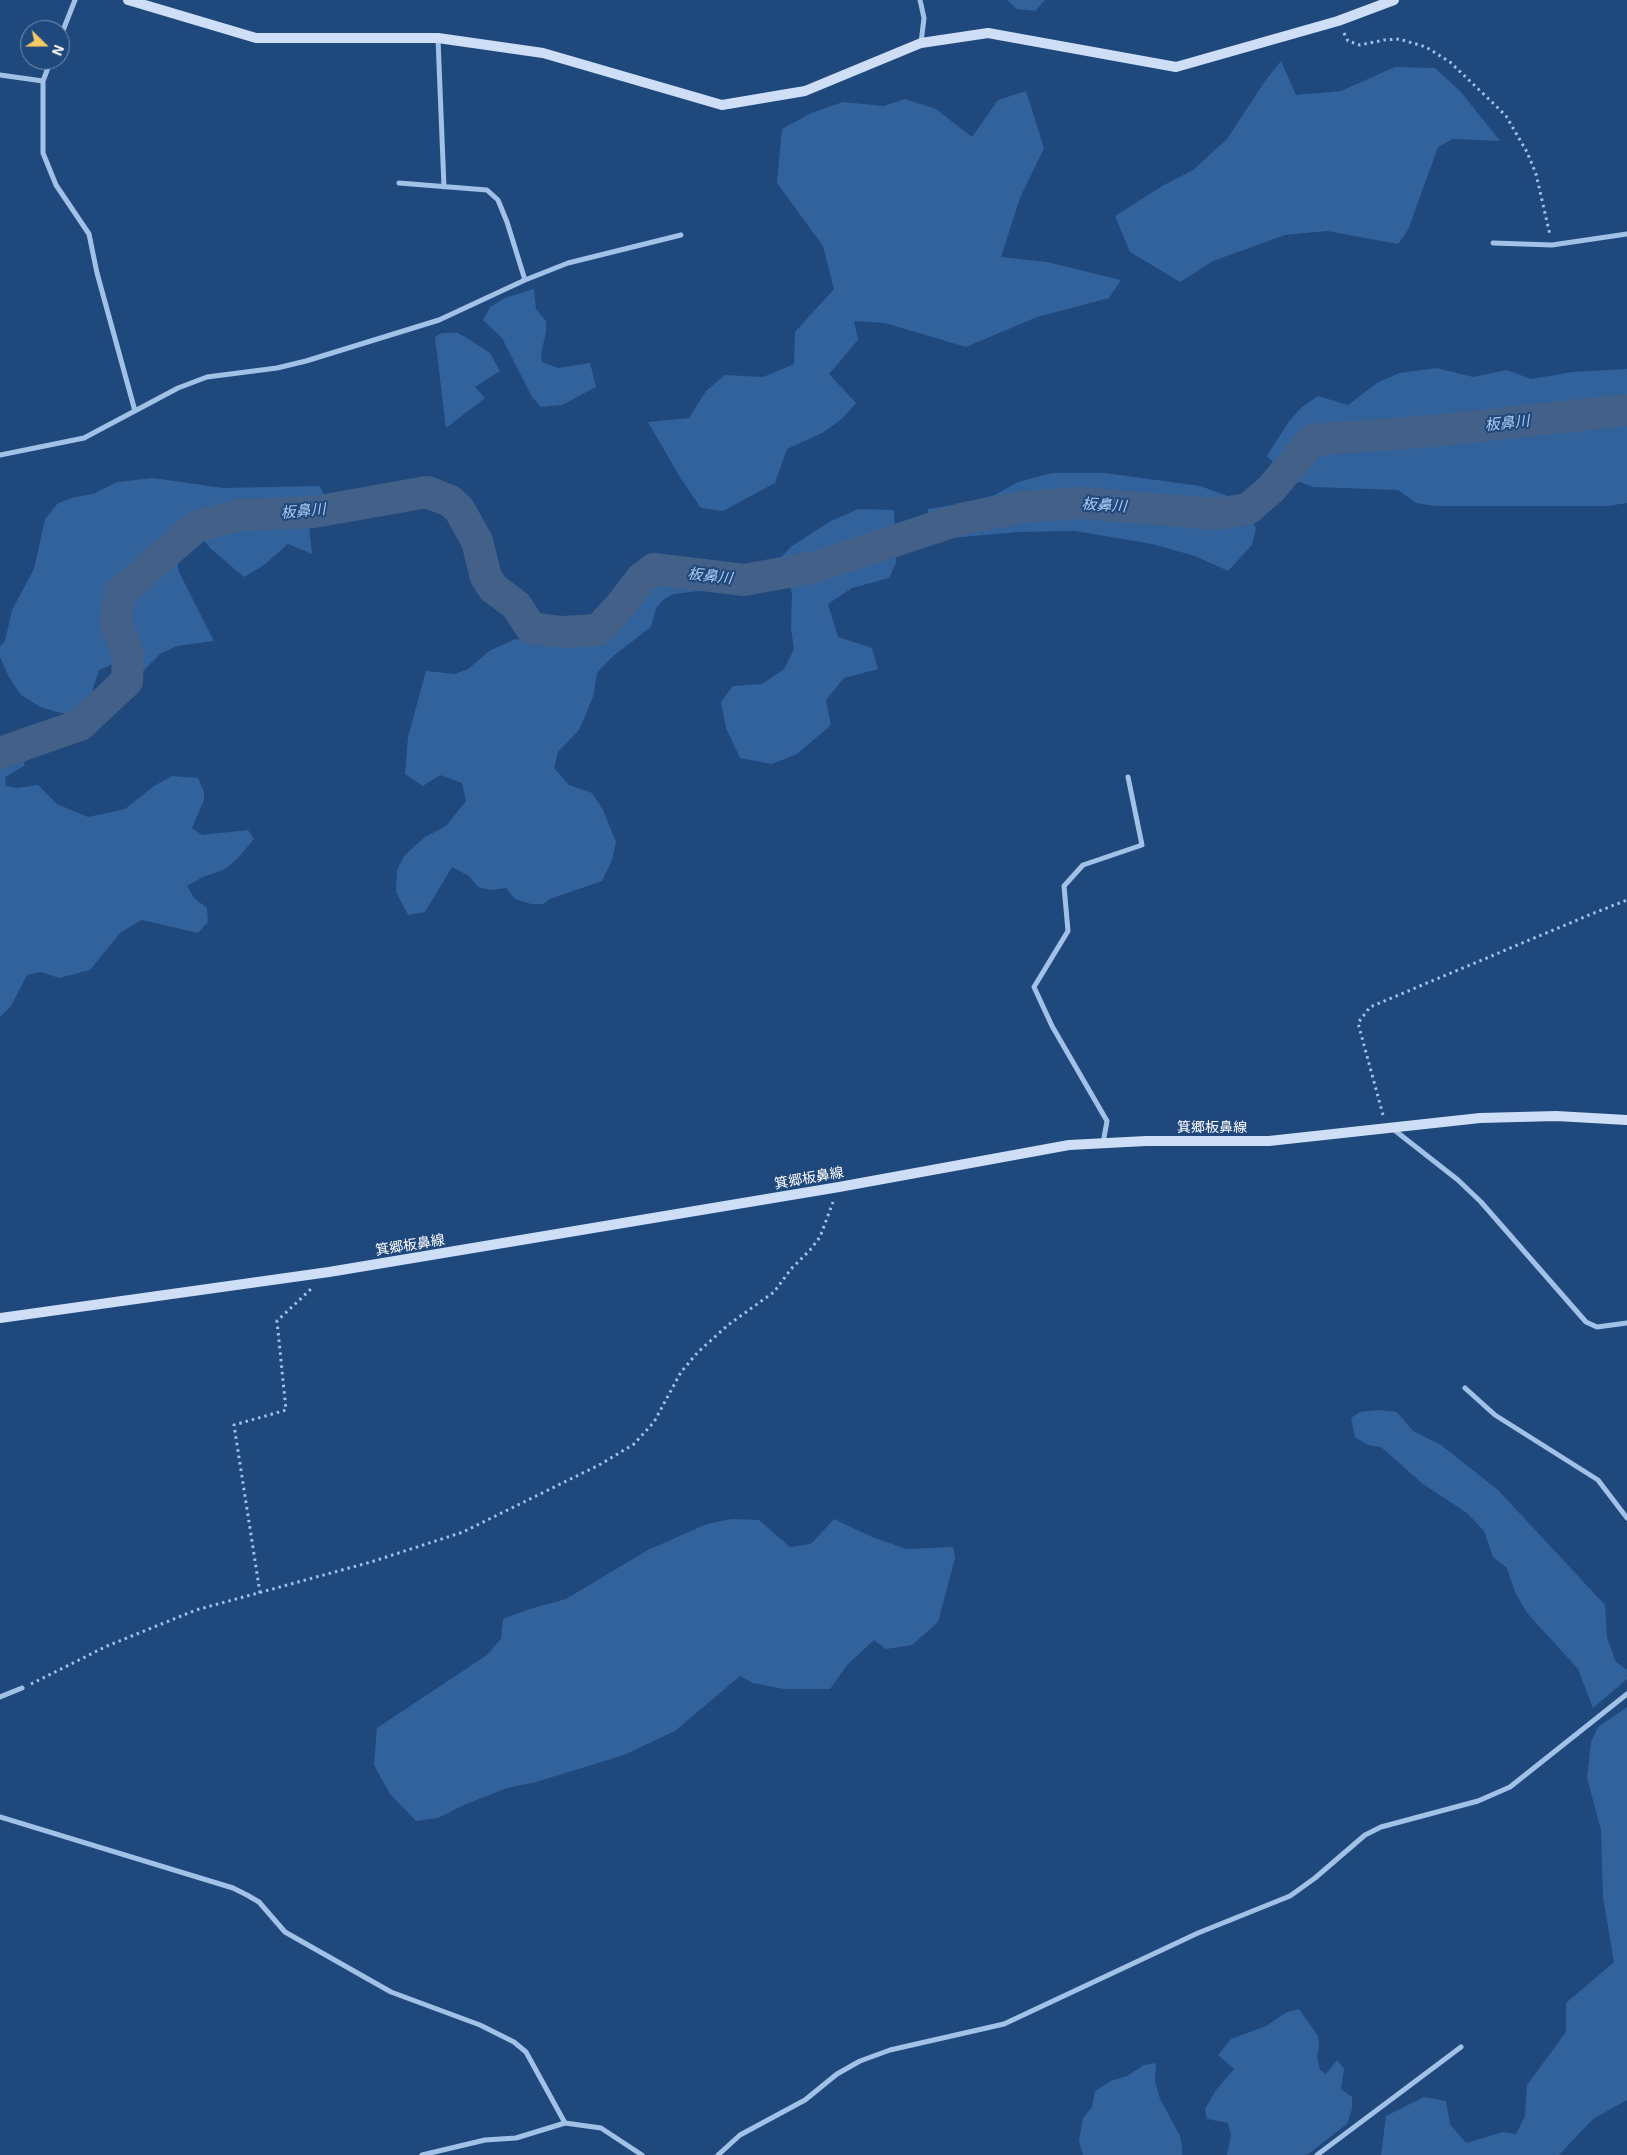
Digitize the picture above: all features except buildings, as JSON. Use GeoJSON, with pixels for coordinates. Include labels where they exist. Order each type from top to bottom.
{"type":"FeatureCollection","features":[{"type":"Feature","properties":{"kind":"main road"},"geometry":{"type":"LineString","coordinates":[[128,0],[256,38],[438,38],[543,53],[722,105],[805,91],[921,43],[988,34],[1176,67],[1338,21],[1394,0]]}},
{"type":"Feature","properties":{"kind":"main road","name":"箕郷板鼻線"},"geometry":{"type":"LineString","coordinates":[[0,1318],[316,1274],[839,1187],[1069,1145],[1146,1140],[1269,1141],[1390,1130],[1480,1118],[1556,1116],[1627,1120]]}},
{"type":"Feature","properties":{"kind":"street"},"geometry":{"type":"LineString","coordinates":[[67,20],[75,0]]}},
{"type":"Feature","properties":{"kind":"street"},"geometry":{"type":"LineString","coordinates":[[920,0],[924,18],[921,43]]}},
{"type":"Feature","properties":{"kind":"street"},"geometry":{"type":"LineString","coordinates":[[438,38],[444,186]]}},
{"type":"Feature","properties":{"kind":"street"},"geometry":{"type":"LineString","coordinates":[[47,70],[43,81],[43,153],[56,185],[89,234],[97,273],[135,411]]}},
{"type":"Feature","properties":{"kind":"street"},"geometry":{"type":"LineString","coordinates":[[0,75],[43,81]]}},
{"type":"Feature","properties":{"kind":"street"},"geometry":{"type":"LineString","coordinates":[[399,183],[487,190],[498,200],[507,222],[524,280]]}},
{"type":"Feature","properties":{"kind":"street"},"geometry":{"type":"LineString","coordinates":[[1493,243],[1552,245],[1627,234]]}},
{"type":"Feature","properties":{"kind":"street"},"geometry":{"type":"LineString","coordinates":[[0,455],[84,438],[178,388],[207,378],[277,368],[306,361],[439,320],[524,280],[568,263],[681,235]]}},
{"type":"Feature","properties":{"kind":"street"},"geometry":{"type":"LineString","coordinates":[[1103,1143],[1106,1121],[1052,1026],[1034,987],[1068,932],[1064,886],[1083,865],[1142,845],[1128,777]]}},
{"type":"Feature","properties":{"kind":"street"},"geometry":{"type":"LineString","coordinates":[[1390,1130],[1458,1180],[1481,1202],[1586,1322],[1598,1327],[1627,1323]]}},
{"type":"Feature","properties":{"kind":"street"},"geometry":{"type":"LineString","coordinates":[[1465,1388],[1495,1415],[1598,1480],[1627,1518]]}},
{"type":"Feature","properties":{"kind":"street"},"geometry":{"type":"LineString","coordinates":[[0,1697],[22,1688]]}},
{"type":"Feature","properties":{"kind":"street"},"geometry":{"type":"LineString","coordinates":[[718,2155],[740,2134],[806,2100],[837,2074],[860,2061],[890,2050],[1004,2024],[1198,1933],[1290,1896],[1315,1878],[1365,1835],[1380,1827],[1478,1801],[1510,1787],[1627,1694]]}},
{"type":"Feature","properties":{"kind":"street"},"geometry":{"type":"LineString","coordinates":[[0,1817],[233,1888],[248,1895],[259,1902],[285,1932],[391,1992],[480,2025],[514,2042],[526,2052],[566,2123]]}},
{"type":"Feature","properties":{"kind":"street"},"geometry":{"type":"LineString","coordinates":[[1318,2155],[1461,2046]]}},
{"type":"Feature","properties":{"kind":"street"},"geometry":{"type":"LineString","coordinates":[[422,2155],[485,2140],[516,2138],[566,2123],[601,2128],[642,2155]]}},
{"type":"Feature","properties":{"kind":"path"},"geometry":{"type":"LineString","coordinates":[[1338,21],[1348,41],[1354,44],[1360,45],[1399,39],[1426,46],[1450,62],[1506,116],[1527,152],[1536,174],[1552,245]]}},
{"type":"Feature","properties":{"kind":"path"},"geometry":{"type":"LineString","coordinates":[[1390,1130],[1358,1023],[1370,1007],[1589,914],[1627,900]]}},
{"type":"Feature","properties":{"kind":"path"},"geometry":{"type":"LineString","coordinates":[[22,1688],[107,1646],[196,1610],[371,1562],[463,1532],[601,1464],[634,1444],[654,1422],[681,1372],[698,1352],[728,1325],[774,1292],[791,1269],[810,1250],[820,1237],[839,1187]]}},
{"type":"Feature","properties":{"kind":"path"},"geometry":{"type":"LineString","coordinates":[[260,1593],[234,1425],[286,1410],[277,1321],[310,1292],[316,1274]]}},
{"type":"Feature","properties":{"kind":"shaded area"},"geometry":{"type":"Polygon","coordinates":[[[1007,0],[1045,0],[1035,11],[1017,9],[1007,0]]]}},
{"type":"Feature","properties":{"kind":"shaded area"},"geometry":{"type":"Polygon","coordinates":[[[1281,61],[1296,95],[1341,91],[1395,67],[1435,68],[1461,92],[1500,141],[1453,139],[1438,147],[1408,230],[1398,244],[1327,231],[1285,235],[1213,261],[1180,282],[1130,252],[1115,216],[1164,185],[1193,170],[1227,139],[1265,81],[1281,61]]]}},
{"type":"Feature","properties":{"kind":"shaded area"},"geometry":{"type":"Polygon","coordinates":[[[1026,91],[1044,148],[1020,198],[1001,257],[1047,262],[1121,280],[1109,298],[1037,317],[966,347],[885,323],[854,321],[858,340],[829,374],[856,403],[842,419],[822,433],[787,449],[775,483],[723,511],[701,508],[681,479],[648,422],[689,418],[706,391],[725,375],[763,377],[794,364],[795,332],[834,289],[823,246],[777,183],[782,129],[811,113],[843,102],[884,106],[905,99],[936,109],[972,137],[998,100],[1026,91]]]}},
{"type":"Feature","properties":{"kind":"shaded area"},"geometry":{"type":"Polygon","coordinates":[[[534,289],[536,309],[546,321],[546,332],[541,354],[542,362],[558,368],[590,363],[596,387],[562,405],[541,407],[532,397],[502,338],[483,320],[490,307],[505,298],[534,289]]]}},
{"type":"Feature","properties":{"kind":"shaded area"},"geometry":{"type":"Polygon","coordinates":[[[442,333],[458,333],[472,341],[490,353],[500,371],[475,387],[485,398],[446,428],[435,337],[442,333]]]}},
{"type":"Feature","properties":{"kind":"shaded area"},"geometry":{"type":"Polygon","coordinates":[[[1437,368],[1473,377],[1507,370],[1531,379],[1573,372],[1627,369],[1627,503],[1607,506],[1435,506],[1416,503],[1398,490],[1314,487],[1290,479],[1267,456],[1289,421],[1302,407],[1318,396],[1348,405],[1377,383],[1399,373],[1437,368]]]}},
{"type":"Feature","properties":{"kind":"shaded area"},"geometry":{"type":"Polygon","coordinates":[[[1052,473],[1105,473],[1200,486],[1239,500],[1256,528],[1252,545],[1228,571],[1195,556],[1152,544],[1075,531],[1017,532],[930,540],[928,509],[995,495],[1018,482],[1052,473]]]}},
{"type":"Feature","properties":{"kind":"shaded area"},"geometry":{"type":"Polygon","coordinates":[[[153,478],[223,488],[319,486],[327,499],[307,506],[312,554],[288,544],[264,565],[244,577],[210,548],[188,522],[173,536],[179,572],[214,641],[177,646],[160,654],[142,672],[116,663],[99,670],[92,692],[80,713],[61,713],[40,707],[21,695],[9,677],[0,657],[0,646],[5,641],[12,610],[34,569],[45,519],[58,503],[75,497],[93,494],[117,482],[153,478]]]}},
{"type":"Feature","properties":{"kind":"shaded area"},"geometry":{"type":"Polygon","coordinates":[[[858,509],[894,510],[896,563],[889,578],[852,588],[828,604],[838,637],[872,648],[878,669],[844,678],[826,700],[831,725],[797,754],[772,764],[740,758],[726,728],[721,702],[733,686],[762,684],[784,669],[794,649],[791,629],[792,593],[781,557],[792,546],[829,522],[858,509]]]}},
{"type":"Feature","properties":{"kind":"shaded area"},"geometry":{"type":"Polygon","coordinates":[[[727,570],[759,572],[759,587],[714,589],[674,594],[664,599],[656,608],[651,627],[612,657],[597,673],[593,697],[579,730],[558,752],[554,768],[569,785],[592,793],[603,810],[616,842],[612,860],[602,881],[550,899],[543,904],[531,904],[515,899],[506,888],[491,890],[478,887],[469,876],[452,867],[425,912],[408,915],[396,892],[397,870],[404,856],[425,837],[446,826],[466,801],[462,783],[440,775],[423,786],[405,774],[408,737],[426,671],[455,674],[468,669],[489,651],[516,639],[575,645],[597,644],[632,609],[653,583],[677,574],[727,570]]]}},
{"type":"Feature","properties":{"kind":"shaded area"},"geometry":{"type":"Polygon","coordinates":[[[19,755],[25,757],[24,766],[5,777],[6,786],[17,788],[38,785],[57,804],[88,817],[125,809],[154,786],[172,776],[198,778],[204,792],[204,800],[192,828],[202,835],[248,830],[254,839],[238,858],[225,869],[203,877],[187,886],[194,898],[207,908],[208,922],[198,933],[142,920],[121,932],[90,970],[59,978],[41,972],[27,975],[11,1006],[0,1017],[0,764],[19,755]]]}},
{"type":"Feature","properties":{"kind":"shaded area"},"geometry":{"type":"Polygon","coordinates":[[[1380,1410],[1397,1412],[1413,1431],[1441,1445],[1498,1490],[1605,1605],[1607,1638],[1616,1662],[1627,1670],[1627,1679],[1593,1708],[1578,1669],[1527,1613],[1515,1592],[1507,1568],[1493,1557],[1484,1531],[1467,1513],[1423,1484],[1381,1447],[1368,1445],[1355,1437],[1351,1418],[1360,1412],[1380,1410]]]}},
{"type":"Feature","properties":{"kind":"shaded area"},"geometry":{"type":"Polygon","coordinates":[[[732,1519],[759,1520],[790,1547],[811,1544],[834,1519],[872,1537],[907,1549],[953,1547],[955,1558],[938,1622],[912,1645],[886,1649],[874,1640],[847,1665],[830,1689],[784,1689],[753,1683],[740,1676],[675,1731],[624,1755],[536,1782],[507,1788],[464,1805],[438,1818],[416,1821],[390,1794],[374,1765],[377,1728],[487,1655],[501,1639],[503,1619],[566,1599],[648,1550],[707,1524],[732,1519]]]}},
{"type":"Feature","properties":{"kind":"shaded area"},"geometry":{"type":"Polygon","coordinates":[[[1627,1707],[1627,2100],[1593,2119],[1559,2155],[1381,2155],[1386,2116],[1424,2097],[1446,2101],[1450,2124],[1466,2143],[1503,2132],[1516,2134],[1525,2116],[1527,2085],[1566,2032],[1566,2003],[1614,1962],[1603,1897],[1601,1830],[1587,1778],[1591,1742],[1598,1727],[1627,1707]]]}},
{"type":"Feature","properties":{"kind":"shaded area"},"geometry":{"type":"Polygon","coordinates":[[[1299,2009],[1318,2036],[1317,2057],[1320,2070],[1326,2074],[1337,2060],[1344,2069],[1341,2089],[1352,2097],[1352,2109],[1347,2124],[1307,2155],[1227,2155],[1231,2135],[1228,2123],[1207,2119],[1205,2109],[1216,2090],[1234,2069],[1218,2055],[1231,2039],[1266,2026],[1287,2012],[1299,2009]]]}},
{"type":"Feature","properties":{"kind":"shaded area"},"geometry":{"type":"Polygon","coordinates":[[[1156,2063],[1155,2081],[1160,2099],[1180,2136],[1182,2155],[1083,2155],[1079,2141],[1083,2118],[1092,2107],[1095,2091],[1111,2081],[1127,2076],[1144,2065],[1156,2063]]]}},
{"type":"Feature","properties":{"kind":"waterway","name":"板鼻川"},"geometry":{"type":"LineString","coordinates":[[0,753],[80,725],[127,681],[128,653],[115,624],[120,593],[197,526],[240,515],[314,512],[427,492],[450,501],[459,509],[477,541],[486,577],[493,588],[516,605],[531,628],[562,632],[598,630],[622,604],[641,579],[654,569],[744,580],[815,567],[961,519],[1022,507],[1079,503],[1216,514],[1248,509],[1271,489],[1312,440],[1434,431],[1627,410]]}}]}
